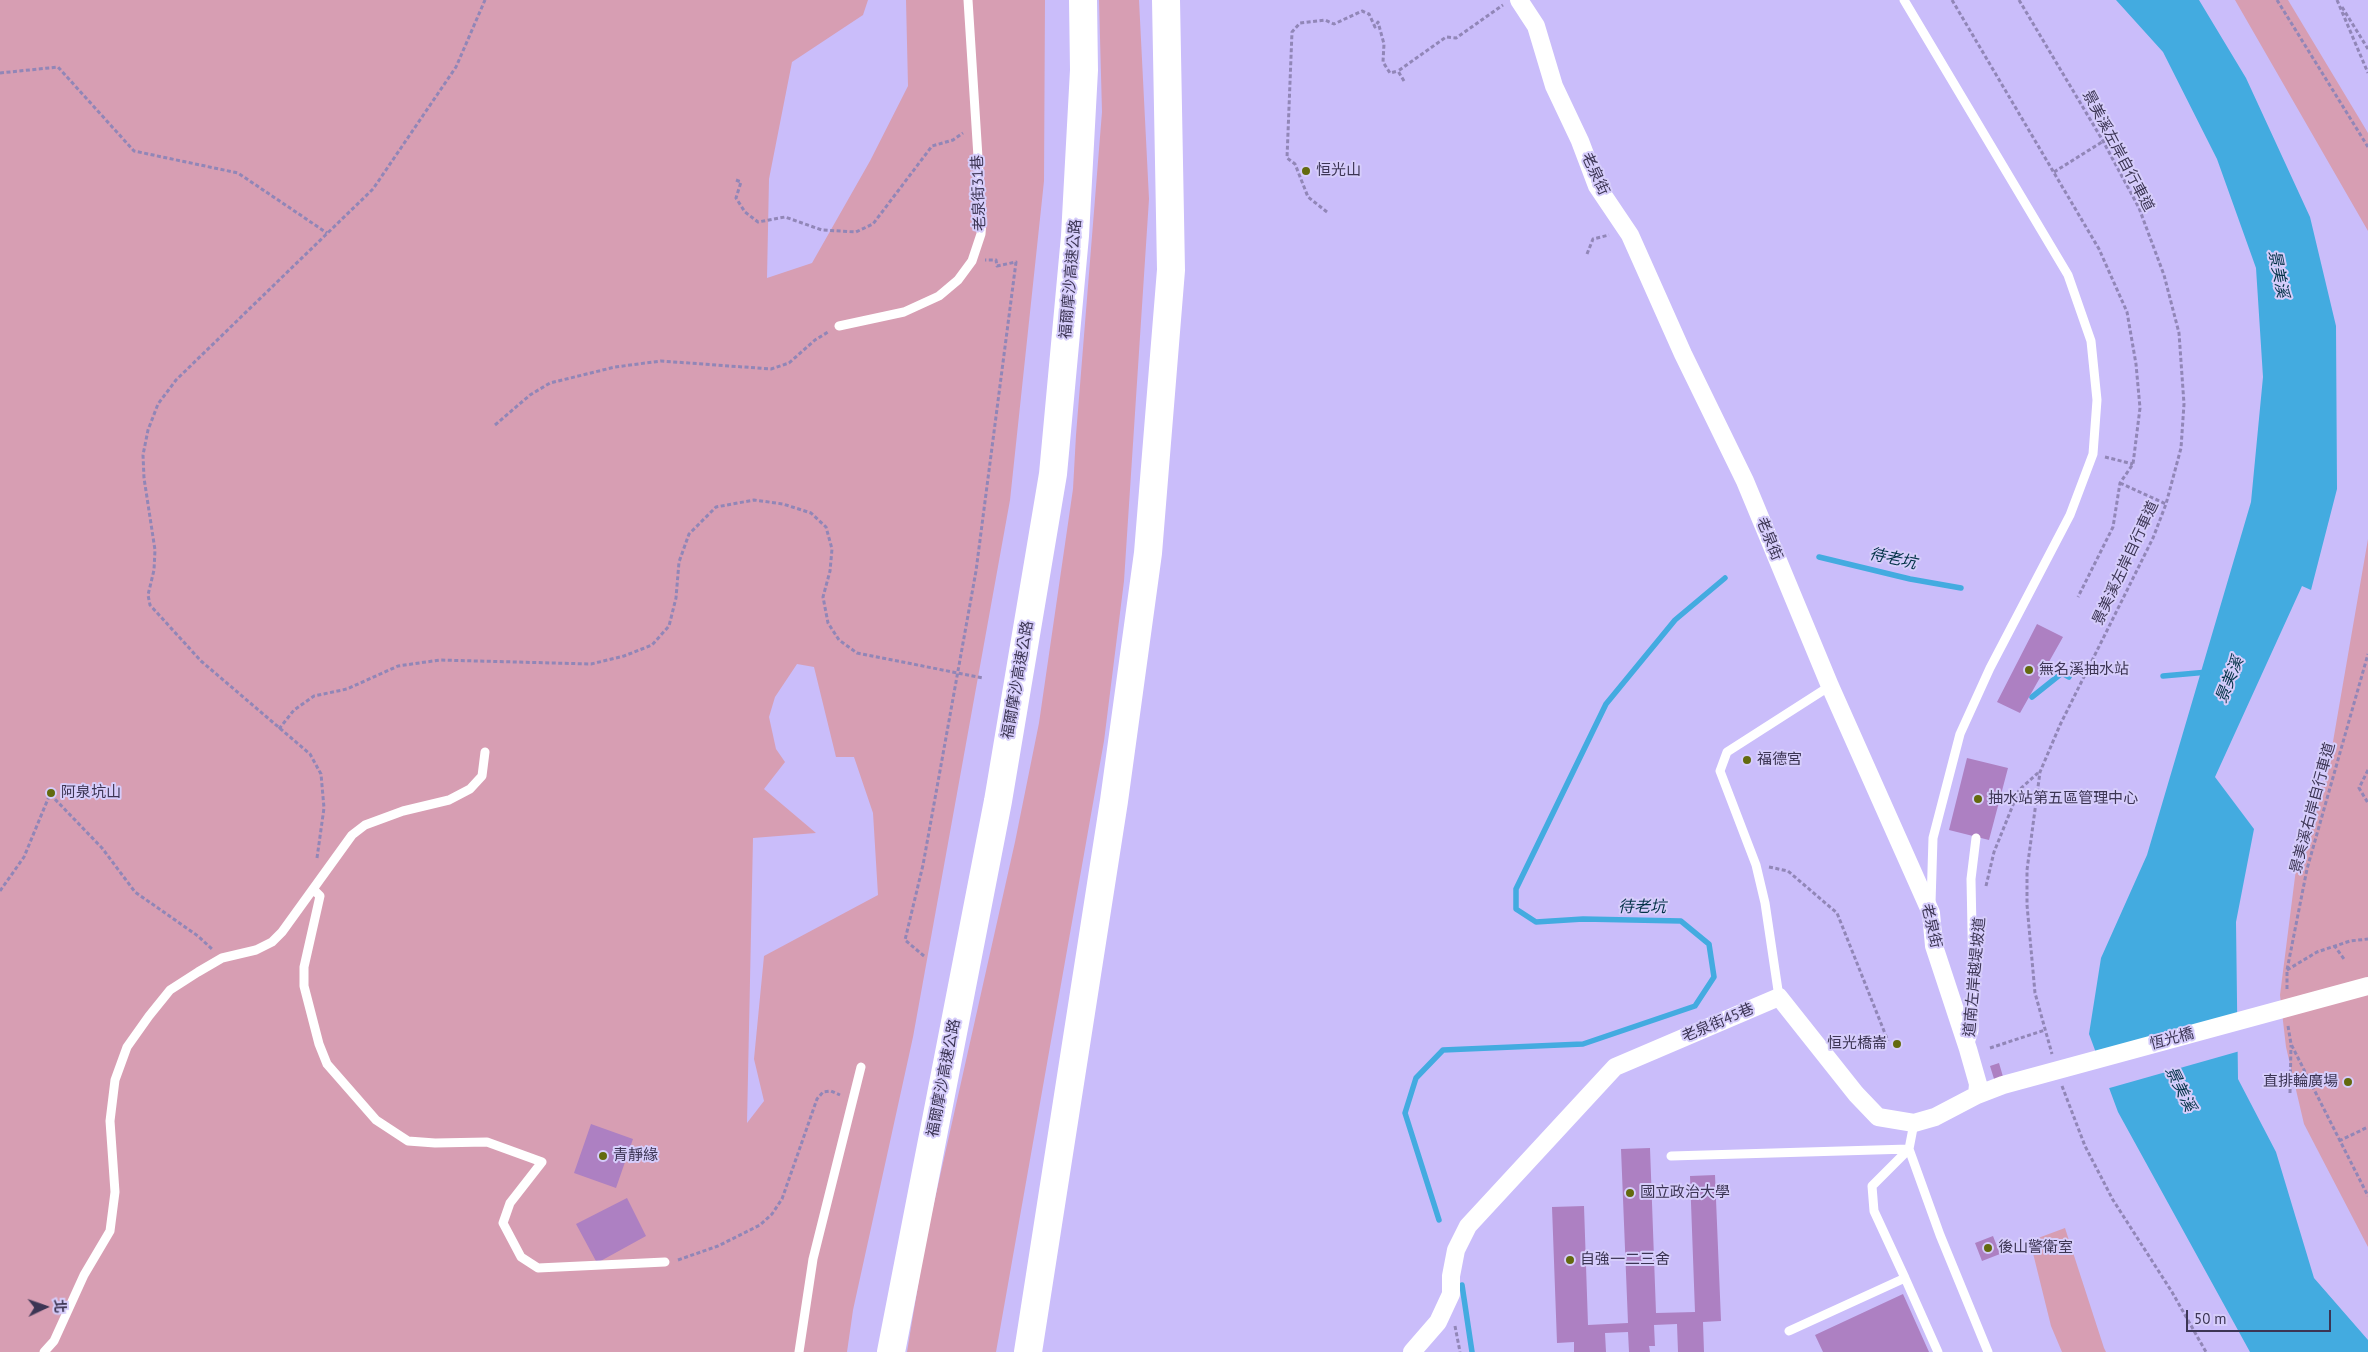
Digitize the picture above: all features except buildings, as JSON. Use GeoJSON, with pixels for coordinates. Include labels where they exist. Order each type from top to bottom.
{"type":"FeatureCollection","features":[{"type":"Feature","properties":{"kind":"highway","name":"福爾摩沙高速公路"},"geometry":{"type":"LineString","coordinates":[[891,1352],[998,801],[1053,474],[1076,236],[1084,70],[1083,0]]}},
{"type":"Feature","properties":{"kind":"highway"},"geometry":{"type":"LineString","coordinates":[[1028,1352],[1114,801],[1148,553],[1172,270],[1166,0]]}},
{"type":"Feature","properties":{"kind":"street","name":"老泉街"},"geometry":{"type":"LineString","coordinates":[[1519,0],[1536,26],[1554,86],[1580,141],[1594,180],[1623,223],[1682,354],[1745,481],[1830,686],[1931,913],[1934,946],[1968,1049],[1978,1084],[1977,1095]]}},
{"type":"Feature","properties":{"kind":"street","name":"恆光橋"},"geometry":{"type":"LineString","coordinates":[[1977,1095],[2003,1085],[2368,986]]}},
{"type":"Feature","properties":{"kind":"street"},"geometry":{"type":"LineString","coordinates":[[1779,996],[1856,1094],[1878,1117],[1914,1123],[1935,1117],[1977,1095]]}},
{"type":"Feature","properties":{"kind":"street","name":"老泉街45巷"},"geometry":{"type":"LineString","coordinates":[[1412,1352],[1438,1322],[1451,1294],[1451,1276],[1456,1250],[1468,1226],[1615,1067],[1779,996]]}},
{"type":"Feature","properties":{"kind":"lane","name":"老泉街31巷"},"geometry":{"type":"LineString","coordinates":[[839,326],[904,312],[939,296],[958,280],[972,261],[981,234],[982,220],[968,0]]}},
{"type":"Feature","properties":{"kind":"lane"},"geometry":{"type":"LineString","coordinates":[[1904,0],[2068,275],[2091,341],[2096,400],[2093,454],[2070,515],[1990,668],[1960,734],[1933,838],[1931,913]]}},
{"type":"Feature","properties":{"kind":"lane"},"geometry":{"type":"LineString","coordinates":[[1779,996],[1765,903],[1756,865],[1720,771],[1727,752],[1830,686]]}},
{"type":"Feature","properties":{"kind":"lane"},"geometry":{"type":"LineString","coordinates":[[44,1352],[54,1341],[84,1275],[110,1231],[115,1192],[110,1120],[115,1080],[127,1047],[170,990],[222,958],[256,950],[272,942],[352,834],[364,826],[403,811],[449,800],[470,789],[482,776],[485,752]]}},
{"type":"Feature","properties":{"kind":"lane","name":"道南左岸越堤坡道"},"geometry":{"type":"LineString","coordinates":[[1968,1049],[1974,1031],[1971,879],[1976,838]]}},
{"type":"Feature","properties":{"kind":"lane"},"geometry":{"type":"LineString","coordinates":[[313,889],[320,896],[304,967],[304,986],[319,1044],[327,1064],[376,1120],[408,1140],[435,1144],[486,1142],[542,1162],[510,1203],[503,1223],[521,1257],[538,1268],[665,1262]]}},
{"type":"Feature","properties":{"kind":"lane"},"geometry":{"type":"LineString","coordinates":[[799,1352],[813,1259],[860,1067]]}},
{"type":"Feature","properties":{"kind":"lane"},"geometry":{"type":"LineString","coordinates":[[1914,1123],[1909,1149],[1940,1234],[1988,1352]]}},
{"type":"Feature","properties":{"kind":"lane"},"geometry":{"type":"LineString","coordinates":[[1671,1156],[1909,1149]]}},
{"type":"Feature","properties":{"kind":"lane"},"geometry":{"type":"LineString","coordinates":[[1909,1149],[1872,1186],[1874,1211],[1938,1352]]}},
{"type":"Feature","properties":{"kind":"lane"},"geometry":{"type":"LineString","coordinates":[[1789,1331],[1905,1278]]}},
{"type":"Feature","properties":{"kind":"path"},"geometry":{"type":"LineString","coordinates":[[313,889],[324,808],[321,774],[310,754],[201,662],[150,605],[148,595],[154,570],[155,550],[144,478],[143,455],[148,430],[158,404],[176,380],[374,188],[456,67],[485,0]]}},
{"type":"Feature","properties":{"kind":"path","name":"景美溪左岸自行車道"},"geometry":{"type":"LineString","coordinates":[[1985,890],[1994,852],[2019,790],[2040,772],[2153,538],[2166,504],[2181,448],[2184,404],[2179,333],[2164,275],[2139,208],[2103,141],[2019,0]]}},
{"type":"Feature","properties":{"kind":"path"},"geometry":{"type":"LineString","coordinates":[[2278,0],[2368,147]]}},
{"type":"Feature","properties":{"kind":"path"},"geometry":{"type":"LineString","coordinates":[[2337,0],[2368,49]]}},
{"type":"Feature","properties":{"kind":"path"},"geometry":{"type":"LineString","coordinates":[[2337,0],[2368,73]]}},
{"type":"Feature","properties":{"kind":"path"},"geometry":{"type":"LineString","coordinates":[[1327,212],[1308,197],[1295,164],[1287,158],[1292,32],[1300,23],[1325,20],[1334,24],[1362,11],[1369,14],[1375,27],[1378,22],[1384,44],[1383,62],[1390,73],[1398,71],[1446,37],[1456,38],[1494,11]]}},
{"type":"Feature","properties":{"kind":"path"},"geometry":{"type":"LineString","coordinates":[[0,73],[58,67],[134,150],[238,173],[328,233]]}},
{"type":"Feature","properties":{"kind":"path"},"geometry":{"type":"LineString","coordinates":[[1398,71],[1404,81]]}},
{"type":"Feature","properties":{"kind":"path"},"geometry":{"type":"LineString","coordinates":[[736,180],[742,182],[736,198],[745,212],[758,222],[785,217],[822,230],[856,232],[873,224],[932,146],[953,140],[976,123]]}},
{"type":"Feature","properties":{"kind":"path"},"geometry":{"type":"LineString","coordinates":[[2054,172],[2118,132]]}},
{"type":"Feature","properties":{"kind":"path"},"geometry":{"type":"LineString","coordinates":[[1587,254],[1593,239],[1608,235],[1623,223]]}},
{"type":"Feature","properties":{"kind":"path"},"geometry":{"type":"LineString","coordinates":[[924,956],[906,940],[923,865],[976,571],[1016,262],[997,266],[996,260],[972,261]]}},
{"type":"Feature","properties":{"kind":"path"},"geometry":{"type":"LineString","coordinates":[[495,425],[530,396],[550,383],[615,366],[660,362],[771,369],[789,363],[815,340],[839,326]]}},
{"type":"Feature","properties":{"kind":"path"},"geometry":{"type":"LineString","coordinates":[[2093,454],[2133,464]]}},
{"type":"Feature","properties":{"kind":"path"},"geometry":{"type":"LineString","coordinates":[[2120,483],[2166,504]]}},
{"type":"Feature","properties":{"kind":"path"},"geometry":{"type":"LineString","coordinates":[[279,729],[294,710],[314,696],[347,689],[398,666],[440,660],[591,664],[624,656],[652,645],[669,626],[676,598],[679,562],[690,534],[716,508],[754,500],[783,504],[811,513],[826,527],[832,549],[830,571],[824,597],[828,623],[840,640],[857,653],[983,678]]}},
{"type":"Feature","properties":{"kind":"path","name":"景美溪右岸自行車道"},"geometry":{"type":"LineString","coordinates":[[2334,945],[2305,958],[2287,970],[2307,869],[2368,654]]}},
{"type":"Feature","properties":{"kind":"path"},"geometry":{"type":"LineString","coordinates":[[2368,770],[2359,788],[2368,803]]}},
{"type":"Feature","properties":{"kind":"path"},"geometry":{"type":"LineString","coordinates":[[0,891],[24,857],[50,794],[102,848],[134,892],[198,936],[222,958]]}},
{"type":"Feature","properties":{"kind":"path"},"geometry":{"type":"LineString","coordinates":[[1756,865],[1788,871],[1837,913],[1888,1041]]}},
{"type":"Feature","properties":{"kind":"path"},"geometry":{"type":"LineString","coordinates":[[2344,959],[2334,945],[2368,939]]}},
{"type":"Feature","properties":{"kind":"path"},"geometry":{"type":"LineString","coordinates":[[1990,1048],[2045,1030]]}},
{"type":"Feature","properties":{"kind":"path"},"geometry":{"type":"LineString","coordinates":[[2290,1093],[2291,1044],[2368,1196]]}},
{"type":"Feature","properties":{"kind":"path"},"geometry":{"type":"LineString","coordinates":[[665,1262],[682,1259],[718,1246],[760,1225],[772,1214],[782,1199],[817,1099],[823,1092],[831,1092],[852,1100]]}},
{"type":"Feature","properties":{"kind":"path"},"geometry":{"type":"LineString","coordinates":[[2339,1141],[2368,1128]]}},
{"type":"Feature","properties":{"kind":"shaded area"},"geometry":{"type":"Polygon","coordinates":[[[0,0],[868,0],[863,15],[792,62],[769,179],[767,278],[812,263],[870,161],[908,86],[906,0],[1045,0],[1044,181],[1010,500],[913,1037],[853,1310],[847,1352],[0,1352],[0,0]],[[797,664],[775,697],[769,717],[776,749],[785,762],[764,789],[816,833],[753,838],[747,1123],[764,1101],[754,1059],[764,956],[878,895],[873,813],[854,757],[836,757],[814,667],[797,664]]]}},
{"type":"Feature","properties":{"kind":"shaded area"},"geometry":{"type":"Polygon","coordinates":[[[1099,0],[1139,0],[1149,199],[1124,581],[1104,741],[996,1352],[907,1352],[925,1243],[1015,842],[1039,723],[1073,489],[1102,112],[1099,0]]]}},
{"type":"Feature","properties":{"kind":"shaded area"},"geometry":{"type":"Polygon","coordinates":[[[2235,0],[2288,0],[2368,133],[2368,231],[2235,0]]]}},
{"type":"Feature","properties":{"kind":"shaded area"},"geometry":{"type":"Polygon","coordinates":[[[2368,539],[2368,1247],[2304,1124],[2286,1047],[2280,995],[2296,869],[2330,759],[2368,539]]]}},
{"type":"Feature","properties":{"kind":"shaded area"},"geometry":{"type":"Polygon","coordinates":[[[2065,1228],[2106,1352],[2062,1352],[2051,1326],[2030,1241],[2065,1228]]]}},
{"type":"Feature","properties":{"kind":"water","name":"景美溪"},"geometry":{"type":"Polygon","coordinates":[[[2116,0],[2199,0],[2246,78],[2310,217],[2336,326],[2337,489],[2311,590],[2302,586],[2215,777],[2254,829],[2236,922],[2238,1079],[2276,1152],[2314,1278],[2368,1340],[2368,1352],[2250,1352],[2118,1112],[2089,1034],[2101,958],[2147,855],[2251,502],[2263,377],[2256,268],[2217,159],[2163,52],[2116,0]]]}},
{"type":"Feature","properties":{"kind":"pier"},"geometry":{"type":"Polygon","coordinates":[[[2240,1013],[2240,1051],[2106,1089],[2094,1056],[2240,1013]]]}},
{"type":"Feature","properties":{"kind":"waterway","name":"待老坑"},"geometry":{"type":"LineString","coordinates":[[1819,557],[1910,579],[1961,588]]}},
{"type":"Feature","properties":{"kind":"waterway","name":"待老坑"},"geometry":{"type":"LineString","coordinates":[[1439,1220],[1405,1113],[1416,1078],[1443,1050],[1583,1044],[1695,1006],[1714,977],[1709,944],[1681,921],[1583,919],[1536,922],[1516,909],[1516,889],[1606,704],[1675,620],[1725,578]]}},
{"type":"Feature","properties":{"kind":"waterway","name":"待老坑"},"geometry":{"type":"LineString","coordinates":[[2163,676],[2208,672]]}},
{"type":"Feature","properties":{"kind":"waterway","name":"待老坑"},"geometry":{"type":"LineString","coordinates":[[2032,697],[2062,673],[2069,677]]}},
{"type":"Feature","properties":{"kind":"waterway","name":"待老坑"},"geometry":{"type":"LineString","coordinates":[[1462,1285],[1472,1352]]}},
{"type":"Feature","properties":{"kind":"place","name":"恒光山"},"geometry":{"type":"Point","coordinates":[1306,171]}},
{"type":"Feature","properties":{"kind":"place","name":"無名溪抽水站"},"geometry":{"type":"Point","coordinates":[2029,670]}},
{"type":"Feature","properties":{"kind":"place","name":"福德宮"},"geometry":{"type":"Point","coordinates":[1747,760]}},
{"type":"Feature","properties":{"kind":"place","name":"阿泉坑山"},"geometry":{"type":"Point","coordinates":[51,793]}},
{"type":"Feature","properties":{"kind":"place","name":"抽水站第五區管理中心"},"geometry":{"type":"Point","coordinates":[1978,799]}},
{"type":"Feature","properties":{"kind":"place","name":"恒光橋崙"},"geometry":{"type":"Point","coordinates":[1897,1044]}},
{"type":"Feature","properties":{"kind":"place","name":"直排輪廣場"},"geometry":{"type":"Point","coordinates":[2348,1082]}},
{"type":"Feature","properties":{"kind":"place","name":"青靜緣"},"geometry":{"type":"Point","coordinates":[603,1156]}},
{"type":"Feature","properties":{"kind":"place","name":"國立政治大學"},"geometry":{"type":"Point","coordinates":[1630,1193]}},
{"type":"Feature","properties":{"kind":"place","name":"後山警衛室"},"geometry":{"type":"Point","coordinates":[1988,1248]}},
{"type":"Feature","properties":{"kind":"place","name":"自強一二三舍"},"geometry":{"type":"Point","coordinates":[1570,1260]}}]}
